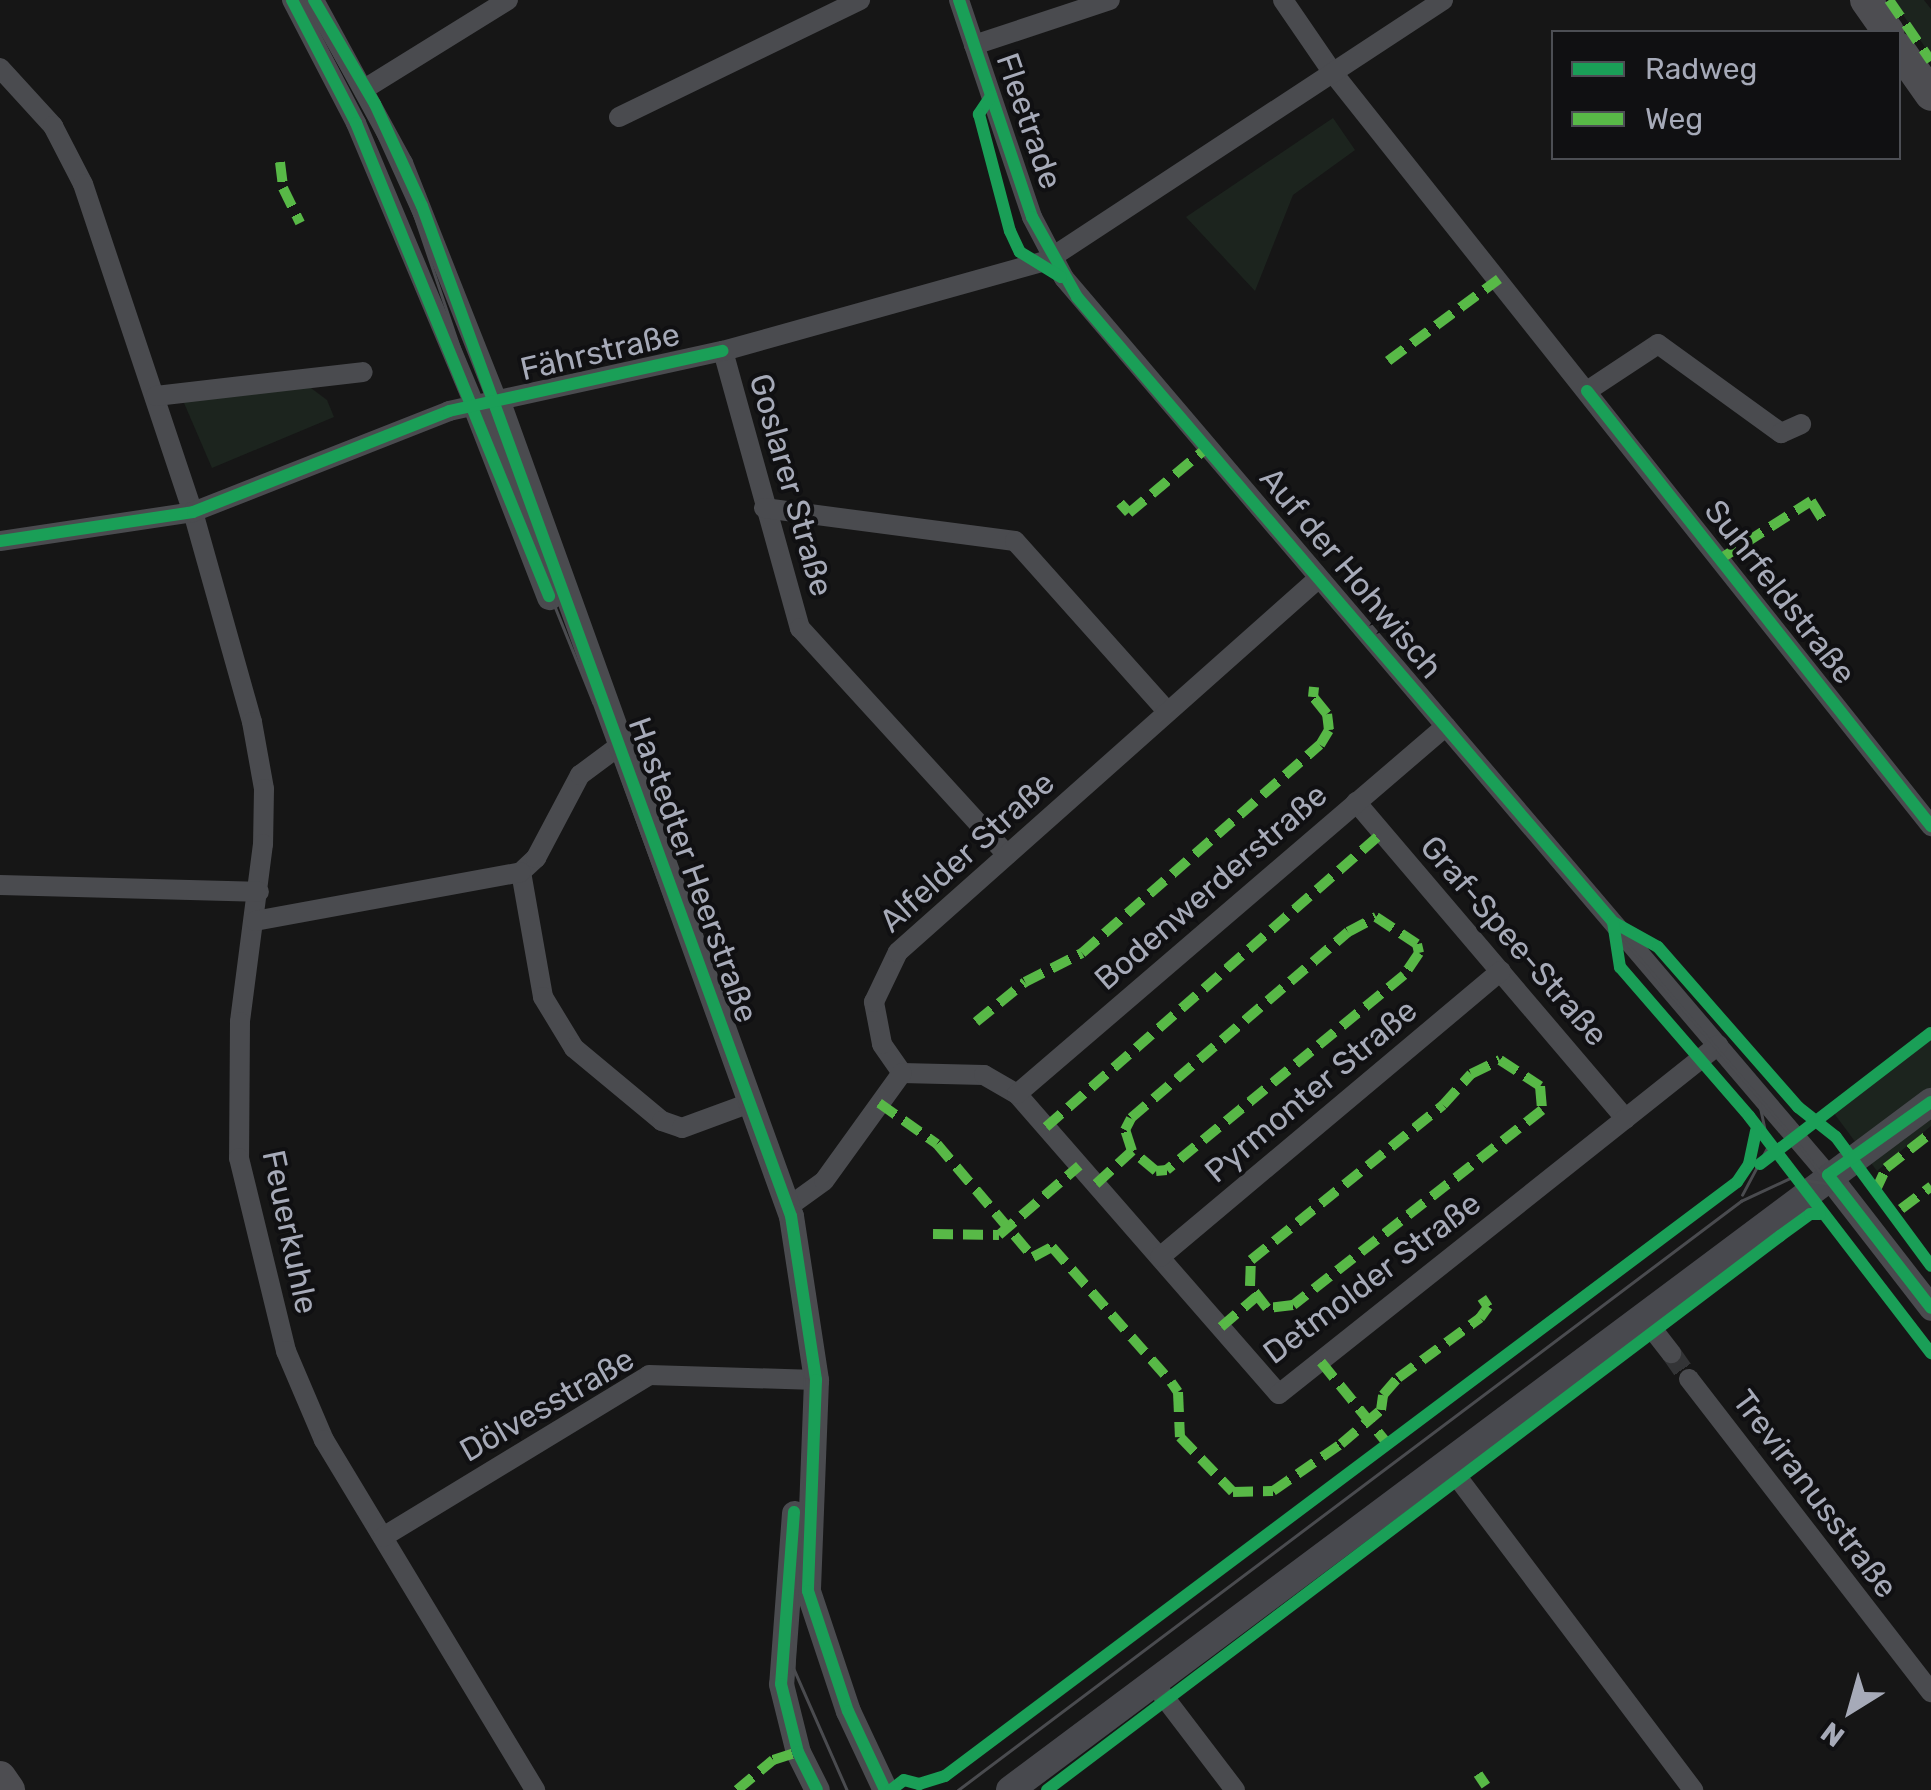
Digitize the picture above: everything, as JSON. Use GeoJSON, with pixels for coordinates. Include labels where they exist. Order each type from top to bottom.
{"type":"FeatureCollection","features":[{"type":"Feature","properties":{"kind":"main road"},"geometry":{"type":"LineString","coordinates":[[1866,0],[1887,30]]}},
{"type":"Feature","properties":{"kind":"main road"},"geometry":{"type":"LineString","coordinates":[[1901,52],[1931,96]]}},
{"type":"Feature","properties":{"kind":"main road"},"geometry":{"type":"LineString","coordinates":[[1010,1790],[1449,1466],[1828,1175],[1931,1102]]}},
{"type":"Feature","properties":{"kind":"main road"},"geometry":{"type":"LineString","coordinates":[[0,1777],[9,1790]]}},
{"type":"Feature","properties":{"kind":"street","name":"Hastedter Heerstraße"},"geometry":{"type":"LineString","coordinates":[[292,0],[356,124],[488,405]]}},
{"type":"Feature","properties":{"kind":"street","name":"Hastedter Heerstraße"},"geometry":{"type":"LineString","coordinates":[[314,0],[366,88],[422,206],[488,405],[743,1106],[784,1245],[808,1379],[782,1684],[798,1752],[816,1790]]}},
{"type":"Feature","properties":{"kind":"street"},"geometry":{"type":"LineString","coordinates":[[366,88],[508,0]]}},
{"type":"Feature","properties":{"kind":"street"},"geometry":{"type":"LineString","coordinates":[[619,117],[860,0]]}},
{"type":"Feature","properties":{"kind":"street","name":"Fleetrade"},"geometry":{"type":"LineString","coordinates":[[959,0],[1051,258]]}},
{"type":"Feature","properties":{"kind":"street"},"geometry":{"type":"LineString","coordinates":[[974,45],[1110,0]]}},
{"type":"Feature","properties":{"kind":"street","name":"Suhrfeldstraße"},"geometry":{"type":"LineString","coordinates":[[1283,0],[1333,73],[1931,826]]}},
{"type":"Feature","properties":{"kind":"street","name":"Fährstraße"},"geometry":{"type":"LineString","coordinates":[[0,541],[194,512],[488,405],[723,351],[1051,258],[1443,0]]}},
{"type":"Feature","properties":{"kind":"street","name":"Feuerkuhle"},"geometry":{"type":"LineString","coordinates":[[0,68],[54,126],[83,184],[194,512],[264,789],[260,892],[240,1041],[240,1158],[252,1229],[286,1350],[324,1440],[535,1790]]}},
{"type":"Feature","properties":{"kind":"street","name":"Auf der Hohwisch"},"geometry":{"type":"LineString","coordinates":[[1051,258],[1828,1175]]}},
{"type":"Feature","properties":{"kind":"street"},"geometry":{"type":"LineString","coordinates":[[1587,391],[1658,344],[1782,433],[1801,424]]}},
{"type":"Feature","properties":{"kind":"street","name":"Goslarer Straße"},"geometry":{"type":"LineString","coordinates":[[723,351],[800,628],[1007,855]]}},
{"type":"Feature","properties":{"kind":"street"},"geometry":{"type":"LineString","coordinates":[[156,396],[363,372]]}},
{"type":"Feature","properties":{"kind":"street"},"geometry":{"type":"LineString","coordinates":[[764,508],[1014,541],[1168,712]]}},
{"type":"Feature","properties":{"kind":"street","name":"Alfelder Straße"},"geometry":{"type":"LineString","coordinates":[[902,1073],[882,1044],[874,1002],[885,972],[898,952],[1319,578]]}},
{"type":"Feature","properties":{"kind":"street","name":"Bodenwerderstraße"},"geometry":{"type":"LineString","coordinates":[[1017,1094],[1446,726]]}},
{"type":"Feature","properties":{"kind":"street"},"geometry":{"type":"LineString","coordinates":[[255,921],[521,872],[536,858],[580,775],[615,747]]}},
{"type":"Feature","properties":{"kind":"street","name":"Graf-Spee-Straße"},"geometry":{"type":"LineString","coordinates":[[1356,802],[1626,1119]]}},
{"type":"Feature","properties":{"kind":"street"},"geometry":{"type":"LineString","coordinates":[[521,872],[543,997],[574,1048],[662,1122],[682,1128],[743,1106]]}},
{"type":"Feature","properties":{"kind":"street"},"geometry":{"type":"LineString","coordinates":[[0,885],[260,892]]}},
{"type":"Feature","properties":{"kind":"street","name":"Pyrmonter Straße"},"geometry":{"type":"LineString","coordinates":[[1160,1257],[1501,970]]}},
{"type":"Feature","properties":{"kind":"street","name":"Detmolder Straße"},"geometry":{"type":"LineString","coordinates":[[902,1073],[984,1075],[1017,1094],[1279,1394],[1718,1045]]}},
{"type":"Feature","properties":{"kind":"street"},"geometry":{"type":"LineString","coordinates":[[788,1207],[824,1181],[902,1073]]}},
{"type":"Feature","properties":{"kind":"street","name":"Hastedter Heerstraße"},"geometry":{"type":"LineString","coordinates":[[743,1106],[788,1207],[804,1271],[808,1591],[848,1711],[885,1790]]}},
{"type":"Feature","properties":{"kind":"street"},"geometry":{"type":"LineString","coordinates":[[1828,1175],[1931,1308]]}},
{"type":"Feature","properties":{"kind":"street"},"geometry":{"type":"LineString","coordinates":[[1643,1317],[1671,1353]]}},
{"type":"Feature","properties":{"kind":"street","name":"Dölvesstraße"},"geometry":{"type":"LineString","coordinates":[[383,1537],[649,1375],[808,1379]]}},
{"type":"Feature","properties":{"kind":"street","name":"Treviranusstraße"},"geometry":{"type":"LineString","coordinates":[[1690,1379],[1931,1692]]}},
{"type":"Feature","properties":{"kind":"street"},"geometry":{"type":"LineString","coordinates":[[1449,1466],[1693,1790]]}},
{"type":"Feature","properties":{"kind":"street"},"geometry":{"type":"LineString","coordinates":[[1155,1685],[1235,1790]]}},
{"type":"Feature","properties":{"kind":"shaded area"},"geometry":{"type":"Polygon","coordinates":[[[1893,0],[1924,0],[1931,9],[1931,56],[1893,0]]]}},
{"type":"Feature","properties":{"kind":"shaded area"},"geometry":{"type":"Polygon","coordinates":[[[1333,118],[1355,150],[1293,195],[1255,291],[1186,217],[1333,118]]]}},
{"type":"Feature","properties":{"kind":"shaded area"},"geometry":{"type":"Polygon","coordinates":[[[307,385],[327,400],[334,417],[212,468],[181,396],[307,385]]]}},
{"type":"Feature","properties":{"kind":"shaded area"},"geometry":{"type":"Polygon","coordinates":[[[1931,1038],[1931,1126],[1877,1171],[1833,1112],[1931,1038]]]}},
{"type":"Feature","properties":{"kind":"tunnel"},"geometry":{"type":"LineString","coordinates":[[1671,1353],[1689,1379]]}},
{"type":"Feature","properties":{"kind":"tram line"},"geometry":{"type":"LineString","coordinates":[[303,0],[371,119],[415,216],[505,482],[594,703],[784,1220],[807,1379],[794,1669],[847,1790]]}},
{"type":"Feature","properties":{"kind":"tram line"},"geometry":{"type":"LineString","coordinates":[[954,0],[1027,218],[1058,279],[1793,1137],[1931,1316]]}},
{"type":"Feature","properties":{"kind":"tram line"},"geometry":{"type":"LineString","coordinates":[[1742,1195],[1768,1146],[1759,1103]]}},
{"type":"Feature","properties":{"kind":"tram line"},"geometry":{"type":"LineString","coordinates":[[958,1790],[1741,1201],[1790,1178],[1831,1184]]}},
{"type":"Feature","properties":{"kind":"marked path"},"geometry":{"type":"LineString","coordinates":[[1889,0],[1931,61]]}},
{"type":"Feature","properties":{"kind":"marked path"},"geometry":{"type":"LineString","coordinates":[[280,162],[283,188],[300,223]]}},
{"type":"Feature","properties":{"kind":"marked path"},"geometry":{"type":"LineString","coordinates":[[1388,361],[1499,279]]}},
{"type":"Feature","properties":{"kind":"marked path"},"geometry":{"type":"LineString","coordinates":[[1120,503],[1129,513],[1208,447]]}},
{"type":"Feature","properties":{"kind":"marked path"},"geometry":{"type":"LineString","coordinates":[[1720,559],[1811,501],[1825,523]]}},
{"type":"Feature","properties":{"kind":"marked path"},"geometry":{"type":"LineString","coordinates":[[976,1022],[1025,982],[1082,953],[1320,745],[1329,730],[1327,714],[1313,697],[1314,687]]}},
{"type":"Feature","properties":{"kind":"marked path"},"geometry":{"type":"LineString","coordinates":[[1046,1127],[1382,833]]}},
{"type":"Feature","properties":{"kind":"marked path"},"geometry":{"type":"LineString","coordinates":[[1376,917],[1417,944],[1419,953],[1404,975],[1167,1170],[1156,1171],[1132,1151],[1125,1130],[1131,1118],[1348,932],[1376,917]]}},
{"type":"Feature","properties":{"kind":"marked path"},"geometry":{"type":"LineString","coordinates":[[1500,1060],[1540,1086],[1542,1110],[1293,1305],[1267,1308],[1250,1286],[1251,1260],[1443,1105],[1471,1074],[1500,1060]]}},
{"type":"Feature","properties":{"kind":"marked path"},"geometry":{"type":"LineString","coordinates":[[879,1103],[937,1144],[1033,1257],[1052,1247],[1171,1382],[1178,1392],[1180,1437],[1233,1492],[1273,1491],[1341,1444],[1381,1410],[1383,1395],[1398,1378],[1480,1318],[1488,1307],[1482,1298]]}},
{"type":"Feature","properties":{"kind":"marked path"},"geometry":{"type":"LineString","coordinates":[[1875,1192],[1886,1168],[1931,1133]]}},
{"type":"Feature","properties":{"kind":"marked path"},"geometry":{"type":"LineString","coordinates":[[1096,1184],[1132,1151]]}},
{"type":"Feature","properties":{"kind":"marked path"},"geometry":{"type":"LineString","coordinates":[[933,1234],[999,1235],[1079,1166]]}},
{"type":"Feature","properties":{"kind":"marked path"},"geometry":{"type":"LineString","coordinates":[[1901,1209],[1931,1186]]}},
{"type":"Feature","properties":{"kind":"marked path"},"geometry":{"type":"LineString","coordinates":[[1221,1327],[1256,1297]]}},
{"type":"Feature","properties":{"kind":"marked path"},"geometry":{"type":"LineString","coordinates":[[1321,1362],[1386,1442]]}},
{"type":"Feature","properties":{"kind":"marked path"},"geometry":{"type":"LineString","coordinates":[[737,1790],[773,1760],[798,1752]]}},
{"type":"Feature","properties":{"kind":"marked path"},"geometry":{"type":"LineString","coordinates":[[1478,1774],[1486,1786]]}},
{"type":"Feature","properties":{"kind":"cycle path"},"geometry":{"type":"LineString","coordinates":[[292,0],[356,123],[549,596]]}},
{"type":"Feature","properties":{"kind":"cycle path"},"geometry":{"type":"LineString","coordinates":[[314,0],[375,104],[422,206],[791,1216],[816,1380],[808,1591],[848,1711],[885,1790]]}},
{"type":"Feature","properties":{"kind":"cycle path"},"geometry":{"type":"LineString","coordinates":[[959,0],[1032,217],[1077,297],[1613,922],[1658,947],[1798,1107],[1836,1137],[1931,1266]]}},
{"type":"Feature","properties":{"kind":"cycle path"},"geometry":{"type":"LineString","coordinates":[[991,96],[979,114],[1010,231],[1020,252],[1061,277]]}},
{"type":"Feature","properties":{"kind":"cycle path"},"geometry":{"type":"LineString","coordinates":[[0,541],[193,512],[449,411],[723,351]]}},
{"type":"Feature","properties":{"kind":"cycle path"},"geometry":{"type":"LineString","coordinates":[[1587,391],[1931,826]]}},
{"type":"Feature","properties":{"kind":"cycle path"},"geometry":{"type":"LineString","coordinates":[[1613,922],[1620,967],[1749,1116],[1931,1353]]}},
{"type":"Feature","properties":{"kind":"cycle path"},"geometry":{"type":"LineString","coordinates":[[1760,1164],[1931,1033]]}},
{"type":"Feature","properties":{"kind":"cycle path"},"geometry":{"type":"LineString","coordinates":[[1931,1102],[1828,1175],[1931,1308]]}},
{"type":"Feature","properties":{"kind":"cycle path"},"geometry":{"type":"LineString","coordinates":[[891,1790],[904,1780],[919,1784],[945,1776],[1737,1182],[1749,1164],[1756,1131]]}},
{"type":"Feature","properties":{"kind":"cycle path"},"geometry":{"type":"LineString","coordinates":[[1047,1790],[1780,1236],[1810,1214],[1820,1214]]}},
{"type":"Feature","properties":{"kind":"cycle path"},"geometry":{"type":"LineString","coordinates":[[794,1512],[781,1684],[798,1752],[817,1790]]}}]}
